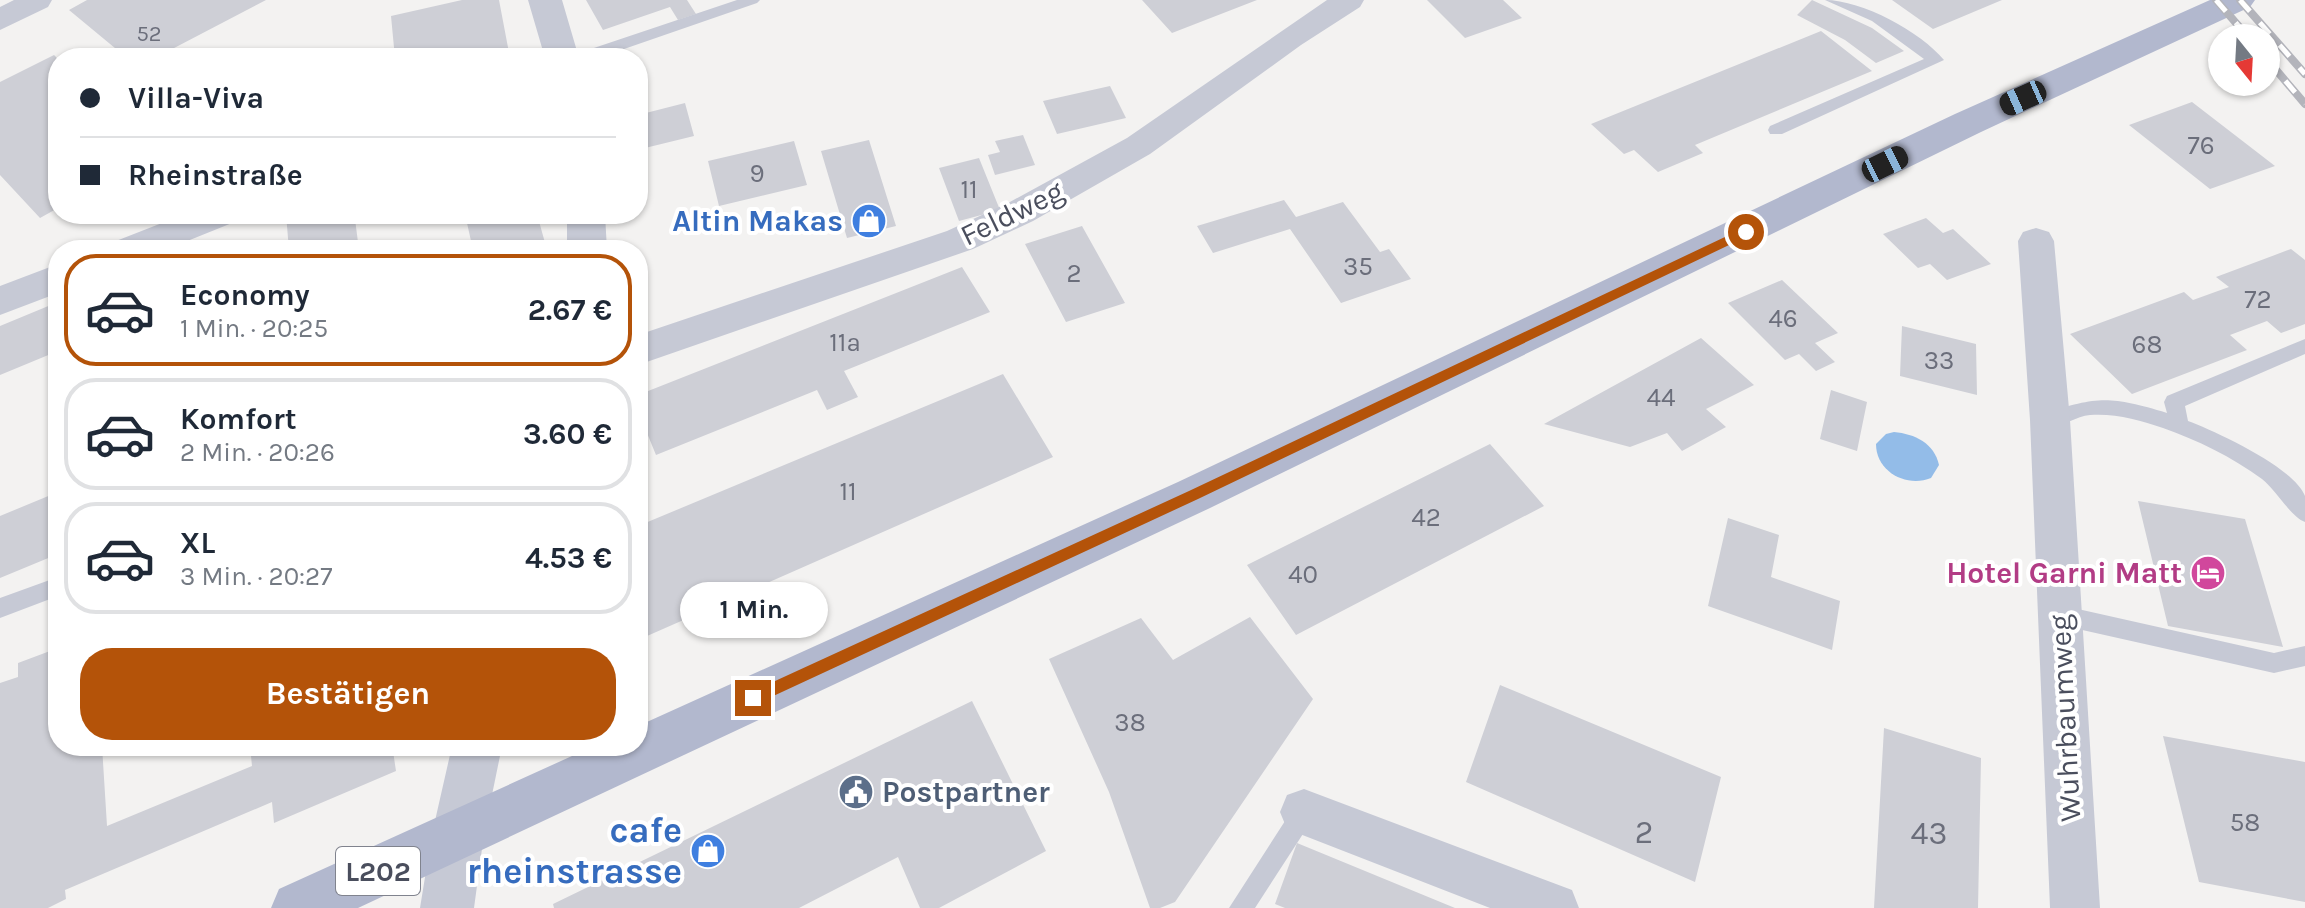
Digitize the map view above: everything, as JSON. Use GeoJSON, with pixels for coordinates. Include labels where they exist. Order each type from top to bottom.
{"type":"FeatureCollection","features":[{"type":"Feature","properties":{"kind":"main road","name":"L202"},"geometry":{"type":"LineString","coordinates":[[648,746],[1194,495],[1968,123],[2238,0]]}},
{"type":"Feature","properties":{"kind":"main road","name":"L202"},"geometry":{"type":"LineString","coordinates":[[298,908],[627,756]]}},
{"type":"Feature","properties":{"kind":"street"},"geometry":{"type":"LineString","coordinates":[[0,20],[37,0]]}},
{"type":"Feature","properties":{"kind":"street"},"geometry":{"type":"LineString","coordinates":[[545,0],[559,48]]}},
{"type":"Feature","properties":{"kind":"street","name":"Feldweg"},"geometry":{"type":"LineString","coordinates":[[648,347],[960,240],[1051,198],[1191,111],[1302,29],[1349,0]]}},
{"type":"Feature","properties":{"kind":"street"},"geometry":{"type":"LineString","coordinates":[[154,240],[195,224]]}},
{"type":"Feature","properties":{"kind":"street","name":"Wuhrbaumweg"},"geometry":{"type":"LineString","coordinates":[[2036,241],[2050,420],[2075,908]]}},
{"type":"Feature","properties":{"kind":"street"},"geometry":{"type":"LineString","coordinates":[[0,301],[48,282]]}},
{"type":"Feature","properties":{"kind":"street"},"geometry":{"type":"LineString","coordinates":[[447,908],[458,834],[475,756]]}},
{"type":"Feature","properties":{"kind":"street"},"geometry":{"type":"LineString","coordinates":[[1304,812],[1554,908]]}},
{"type":"Feature","properties":{"kind":"lane"},"geometry":{"type":"LineString","coordinates":[[611,48],[752,0]]}},
{"type":"Feature","properties":{"kind":"lane"},"geometry":{"type":"LineString","coordinates":[[1776,130],[1936,60],[1877,18],[1833,0]]}},
{"type":"Feature","properties":{"kind":"lane"},"geometry":{"type":"LineString","coordinates":[[2179,425],[2174,402],[2305,346]]}},
{"type":"Feature","properties":{"kind":"lane"},"geometry":{"type":"LineString","coordinates":[[2050,420],[2091,407],[2135,412],[2179,425],[2232,449],[2286,487],[2305,513]]}},
{"type":"Feature","properties":{"kind":"lane"},"geometry":{"type":"LineString","coordinates":[[0,608],[48,590]]}},
{"type":"Feature","properties":{"kind":"lane"},"geometry":{"type":"LineString","coordinates":[[2060,615],[2274,663],[2305,656]]}},
{"type":"Feature","properties":{"kind":"lane"},"geometry":{"type":"LineString","coordinates":[[1241,908],[1304,812]]}},
{"type":"Feature","properties":{"kind":"water"},"geometry":{"type":"Polygon","coordinates":[[[1894,432],[1916,438],[1933,451],[1939,465],[1931,478],[1922,481],[1903,479],[1881,463],[1876,444],[1886,434],[1894,432]]]}},
{"type":"Feature","properties":{"kind":"building"},"geometry":{"type":"Polygon","coordinates":[[[87,0],[266,0],[174,48],[115,48],[69,10],[87,0]]]}},
{"type":"Feature","properties":{"kind":"building"},"geometry":{"type":"Polygon","coordinates":[[[462,0],[499,0],[508,48],[394,48],[391,16],[462,0]]]}},
{"type":"Feature","properties":{"kind":"building"},"geometry":{"type":"Polygon","coordinates":[[[586,0],[687,0],[696,14],[678,20],[670,7],[603,30],[586,0]]]}},
{"type":"Feature","properties":{"kind":"building"},"geometry":{"type":"Polygon","coordinates":[[[1142,0],[1257,0],[1172,33],[1142,0]]]}},
{"type":"Feature","properties":{"kind":"building"},"geometry":{"type":"Polygon","coordinates":[[[1427,0],[1503,0],[1522,18],[1465,38],[1427,0]]]}},
{"type":"Feature","properties":{"kind":"building"},"geometry":{"type":"Polygon","coordinates":[[[1812,0],[1872,28],[1904,51],[1876,63],[1845,40],[1797,15],[1812,0]]]}},
{"type":"Feature","properties":{"kind":"building"},"geometry":{"type":"Polygon","coordinates":[[[1892,0],[2002,0],[1933,29],[1892,0]]]}},
{"type":"Feature","properties":{"kind":"building"},"geometry":{"type":"Polygon","coordinates":[[[1821,31],[1872,71],[1695,145],[1703,153],[1658,172],[1634,150],[1624,154],[1591,124],[1821,31]]]}},
{"type":"Feature","properties":{"kind":"building"},"geometry":{"type":"Polygon","coordinates":[[[48,58],[48,214],[40,218],[0,175],[0,82],[48,58]]]}},
{"type":"Feature","properties":{"kind":"building"},"geometry":{"type":"Polygon","coordinates":[[[1110,86],[1126,118],[1057,134],[1043,101],[1110,86]]]}},
{"type":"Feature","properties":{"kind":"building"},"geometry":{"type":"Polygon","coordinates":[[[2192,102],[2275,166],[2210,189],[2129,125],[2192,102]]]}},
{"type":"Feature","properties":{"kind":"building"},"geometry":{"type":"Polygon","coordinates":[[[685,103],[694,136],[648,147],[648,112],[685,103]]]}},
{"type":"Feature","properties":{"kind":"building"},"geometry":{"type":"Polygon","coordinates":[[[1023,135],[1035,165],[995,175],[988,155],[1000,152],[995,141],[1023,135]]]}},
{"type":"Feature","properties":{"kind":"building"},"geometry":{"type":"Polygon","coordinates":[[[869,140],[896,226],[847,238],[821,151],[869,140]]]}},
{"type":"Feature","properties":{"kind":"building"},"geometry":{"type":"Polygon","coordinates":[[[794,141],[807,185],[719,206],[708,161],[794,141]]]}},
{"type":"Feature","properties":{"kind":"building"},"geometry":{"type":"Polygon","coordinates":[[[979,158],[1000,210],[959,221],[939,168],[979,158]]]}},
{"type":"Feature","properties":{"kind":"building"},"geometry":{"type":"Polygon","coordinates":[[[1284,200],[1296,217],[1343,202],[1380,252],[1389,249],[1411,279],[1341,303],[1290,229],[1213,253],[1197,226],[1284,200]]]}},
{"type":"Feature","properties":{"kind":"building"},"geometry":{"type":"Polygon","coordinates":[[[1926,218],[1943,233],[1953,229],[1991,264],[1947,280],[1930,264],[1918,268],[1883,234],[1926,218]]]}},
{"type":"Feature","properties":{"kind":"building"},"geometry":{"type":"Polygon","coordinates":[[[287,224],[356,224],[358,240],[288,240],[287,224]]]}},
{"type":"Feature","properties":{"kind":"building"},"geometry":{"type":"Polygon","coordinates":[[[467,224],[540,224],[544,240],[471,240],[467,224]]]}},
{"type":"Feature","properties":{"kind":"building"},"geometry":{"type":"Polygon","coordinates":[[[1082,226],[1125,303],[1066,322],[1025,244],[1082,226]]]}},
{"type":"Feature","properties":{"kind":"building"},"geometry":{"type":"Polygon","coordinates":[[[2291,249],[2305,260],[2305,324],[2281,333],[2267,321],[2230,335],[2247,350],[2132,394],[2070,334],[2184,292],[2193,300],[2229,287],[2216,277],[2291,249]]]}},
{"type":"Feature","properties":{"kind":"building"},"geometry":{"type":"Polygon","coordinates":[[[962,267],[990,312],[844,371],[858,397],[827,410],[817,390],[656,455],[648,435],[648,391],[962,267]]]}},
{"type":"Feature","properties":{"kind":"building"},"geometry":{"type":"Polygon","coordinates":[[[1782,280],[1838,333],[1815,343],[1835,362],[1816,371],[1799,354],[1785,360],[1728,303],[1782,280]]]}},
{"type":"Feature","properties":{"kind":"building"},"geometry":{"type":"Polygon","coordinates":[[[48,306],[48,355],[0,375],[0,326],[48,306]]]}},
{"type":"Feature","properties":{"kind":"building"},"geometry":{"type":"Polygon","coordinates":[[[1902,326],[1976,344],[1977,395],[1900,376],[1902,326]]]}},
{"type":"Feature","properties":{"kind":"building"},"geometry":{"type":"Polygon","coordinates":[[[1701,338],[1754,385],[1706,409],[1726,427],[1682,451],[1667,433],[1630,447],[1544,424],[1701,338]]]}},
{"type":"Feature","properties":{"kind":"building"},"geometry":{"type":"Polygon","coordinates":[[[1003,374],[1053,457],[648,636],[648,522],[1003,374]]]}},
{"type":"Feature","properties":{"kind":"building"},"geometry":{"type":"Polygon","coordinates":[[[1831,390],[1867,402],[1857,451],[1820,439],[1831,390]]]}},
{"type":"Feature","properties":{"kind":"building"},"geometry":{"type":"Polygon","coordinates":[[[1490,444],[1544,506],[1296,635],[1247,565],[1490,444]]]}},
{"type":"Feature","properties":{"kind":"building"},"geometry":{"type":"Polygon","coordinates":[[[48,496],[48,558],[0,578],[0,516],[48,496]]]}},
{"type":"Feature","properties":{"kind":"building","name":"Hotel Garni Matt"},"geometry":{"type":"Polygon","coordinates":[[[2138,501],[2245,519],[2283,647],[2168,626],[2138,501]]]}},
{"type":"Feature","properties":{"kind":"building"},"geometry":{"type":"Polygon","coordinates":[[[1728,518],[1779,535],[1771,577],[1840,601],[1832,650],[1708,606],[1728,518]]]}},
{"type":"Feature","properties":{"kind":"building"},"geometry":{"type":"Polygon","coordinates":[[[1250,617],[1313,699],[1175,902],[1150,908],[1109,792],[1049,659],[1141,618],[1173,660],[1250,617]]]}},
{"type":"Feature","properties":{"kind":"building"},"geometry":{"type":"Polygon","coordinates":[[[48,652],[48,756],[103,756],[107,826],[252,766],[251,756],[394,756],[396,771],[274,823],[272,802],[65,890],[66,899],[48,908],[0,908],[0,683],[18,677],[18,663],[48,652]]]}},
{"type":"Feature","properties":{"kind":"building"},"geometry":{"type":"Polygon","coordinates":[[[1500,685],[1721,777],[1695,882],[1466,782],[1500,685]]]}},
{"type":"Feature","properties":{"kind":"building"},"geometry":{"type":"Polygon","coordinates":[[[972,701],[1046,851],[939,908],[920,908],[898,857],[799,908],[554,908],[553,904],[972,701]]]}},
{"type":"Feature","properties":{"kind":"building"},"geometry":{"type":"Polygon","coordinates":[[[1884,728],[1981,758],[1978,908],[1874,908],[1884,728]]]}},
{"type":"Feature","properties":{"kind":"building"},"geometry":{"type":"Polygon","coordinates":[[[2163,736],[2305,762],[2305,902],[2199,882],[2163,736]]]}},
{"type":"Feature","properties":{"kind":"building"},"geometry":{"type":"Polygon","coordinates":[[[1297,843],[1455,908],[1285,908],[1275,904],[1297,843]]]}},
{"type":"Feature","properties":{"kind":"railway"},"geometry":{"type":"LineString","coordinates":[[2216,0],[2237,24]]}},
{"type":"Feature","properties":{"kind":"railway"},"geometry":{"type":"LineString","coordinates":[[2240,0],[2305,74]]}},
{"type":"Feature","properties":{"kind":"railway"},"geometry":{"type":"LineString","coordinates":[[2280,75],[2305,104]]}},
{"type":"Feature","properties":{"kind":"place","name":"Altin Makas"},"geometry":{"type":"Point","coordinates":[869,221]}},
{"type":"Feature","properties":{"kind":"place","name":"Hotel Garni Matt"},"geometry":{"type":"Point","coordinates":[2208,573]}},
{"type":"Feature","properties":{"kind":"place","name":"Postpartner"},"geometry":{"type":"Point","coordinates":[856,792]}},
{"type":"Feature","properties":{"kind":"place","name":"cafe rheinstrasse"},"geometry":{"type":"Point","coordinates":[708,851]}},
{"type":"Feature","properties":{"kind":"route"},"geometry":{"type":"LineString","coordinates":[[753,698],[1194,495],[1746,232]]}}]}
